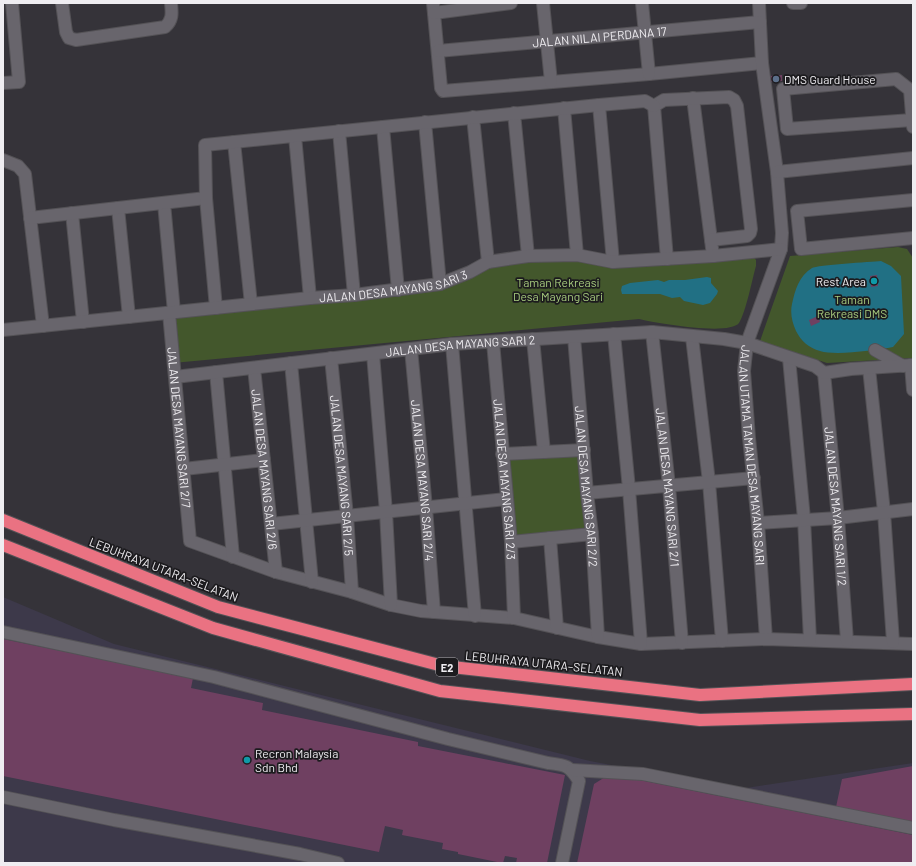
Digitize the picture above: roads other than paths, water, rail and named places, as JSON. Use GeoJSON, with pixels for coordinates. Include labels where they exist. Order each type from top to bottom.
{"type":"FeatureCollection","features":[{"type":"Feature","properties":{"kind":"highway","name":"LEBUHRAYA UTARA–SELATAN"},"geometry":{"type":"LineString","coordinates":[[3,520],[218,607],[444,666],[700,695],[913,684]]}},
{"type":"Feature","properties":{"kind":"highway","name":"E2"},"geometry":{"type":"LineString","coordinates":[[3,545],[213,628],[440,691],[700,720],[913,714]]}},
{"type":"Feature","properties":{"kind":"street"},"geometry":{"type":"LineString","coordinates":[[3,83],[19,82],[12,3]]}},
{"type":"Feature","properties":{"kind":"street"},"geometry":{"type":"LineString","coordinates":[[62,3],[66,32],[69,38],[76,40],[165,28],[170,23],[172,17],[171,3]]}},
{"type":"Feature","properties":{"kind":"street"},"geometry":{"type":"LineString","coordinates":[[511,3],[434,8],[441,88],[443,91],[762,63]]}},
{"type":"Feature","properties":{"kind":"street"},"geometry":{"type":"LineString","coordinates":[[543,3],[550,82]]}},
{"type":"Feature","properties":{"kind":"street"},"geometry":{"type":"LineString","coordinates":[[642,3],[649,74]]}},
{"type":"Feature","properties":{"kind":"street","name":"JALAN UTAMA TAMAN DESA MAYANG SARI"},"geometry":{"type":"LineString","coordinates":[[759,3],[762,63],[777,172],[782,233],[781,249],[747,343],[744,371],[758,523],[766,639]]}},
{"type":"Feature","properties":{"kind":"street"},"geometry":{"type":"LineString","coordinates":[[793,3],[801,3]]}},
{"type":"Feature","properties":{"kind":"street","name":"JALAN NILAI PERDANA 17"},"geometry":{"type":"LineString","coordinates":[[438,51],[760,22]]}},
{"type":"Feature","properties":{"kind":"street"},"geometry":{"type":"LineString","coordinates":[[896,79],[910,90],[913,123],[787,129],[783,89],[896,79]]}},
{"type":"Feature","properties":{"kind":"street"},"geometry":{"type":"LineString","coordinates":[[654,106],[664,100],[729,97],[734,100],[737,106],[751,229],[747,236],[711,240]]}},
{"type":"Feature","properties":{"kind":"street"},"geometry":{"type":"LineString","coordinates":[[693,98],[713,256]]}},
{"type":"Feature","properties":{"kind":"street"},"geometry":{"type":"LineString","coordinates":[[216,308],[206,198],[205,145],[644,101],[654,106]]}},
{"type":"Feature","properties":{"kind":"street"},"geometry":{"type":"LineString","coordinates":[[599,105],[613,262]]}},
{"type":"Feature","properties":{"kind":"street"},"geometry":{"type":"LineString","coordinates":[[654,106],[667,259]]}},
{"type":"Feature","properties":{"kind":"street"},"geometry":{"type":"LineString","coordinates":[[564,108],[577,255]]}},
{"type":"Feature","properties":{"kind":"street"},"geometry":{"type":"LineString","coordinates":[[514,113],[528,256]]}},
{"type":"Feature","properties":{"kind":"street"},"geometry":{"type":"LineString","coordinates":[[473,117],[488,262]]}},
{"type":"Feature","properties":{"kind":"street"},"geometry":{"type":"LineString","coordinates":[[425,122],[440,284]]}},
{"type":"Feature","properties":{"kind":"street"},"geometry":{"type":"LineString","coordinates":[[383,127],[398,290]]}},
{"type":"Feature","properties":{"kind":"street"},"geometry":{"type":"LineString","coordinates":[[339,131],[354,295]]}},
{"type":"Feature","properties":{"kind":"street"},"geometry":{"type":"LineString","coordinates":[[295,136],[310,298]]}},
{"type":"Feature","properties":{"kind":"street"},"geometry":{"type":"LineString","coordinates":[[234,142],[251,304]]}},
{"type":"Feature","properties":{"kind":"street"},"geometry":{"type":"LineString","coordinates":[[777,172],[913,158]]}},
{"type":"Feature","properties":{"kind":"street"},"geometry":{"type":"LineString","coordinates":[[3,160],[18,166],[25,174],[43,326]]}},
{"type":"Feature","properties":{"kind":"street"},"geometry":{"type":"LineString","coordinates":[[30,218],[206,198]]}},
{"type":"Feature","properties":{"kind":"street"},"geometry":{"type":"LineString","coordinates":[[913,200],[797,211],[801,248],[913,238]]}},
{"type":"Feature","properties":{"kind":"street","name":"JALAN DESA MAYANG SARI 2/7"},"geometry":{"type":"LineString","coordinates":[[164,203],[175,377],[190,542],[233,557]]}},
{"type":"Feature","properties":{"kind":"street"},"geometry":{"type":"LineString","coordinates":[[118,208],[129,317]]}},
{"type":"Feature","properties":{"kind":"street"},"geometry":{"type":"LineString","coordinates":[[72,213],[83,322]]}},
{"type":"Feature","properties":{"kind":"street","name":"JALAN DESA MAYANG SARI 3"},"geometry":{"type":"LineString","coordinates":[[3,330],[398,290],[440,284],[470,272],[488,262],[528,256],[577,255],[613,262],[713,256],[781,249]]}},
{"type":"Feature","properties":{"kind":"street","name":"JALAN DESA MAYANG SARI 2"},"geometry":{"type":"LineString","coordinates":[[175,377],[452,344],[652,332],[724,339],[747,343],[815,366],[824,373]]}},
{"type":"Feature","properties":{"kind":"street","name":"JALAN DESA MAYANG SARI 2/1"},"geometry":{"type":"LineString","coordinates":[[652,332],[669,486],[682,643]]}},
{"type":"Feature","properties":{"kind":"street"},"geometry":{"type":"LineString","coordinates":[[614,334],[629,490],[640,644]]}},
{"type":"Feature","properties":{"kind":"street","name":"JALAN DESA MAYANG SARI 2/2"},"geometry":{"type":"LineString","coordinates":[[574,337],[587,493],[592,534],[598,637]]}},
{"type":"Feature","properties":{"kind":"street"},"geometry":{"type":"LineString","coordinates":[[692,337],[709,482],[722,641]]}},
{"type":"Feature","properties":{"kind":"street"},"geometry":{"type":"LineString","coordinates":[[533,339],[544,452]]}},
{"type":"Feature","properties":{"kind":"street","name":"JALAN DESA MAYANG SARI 2/3"},"geometry":{"type":"LineString","coordinates":[[493,342],[511,542],[514,618]]}},
{"type":"Feature","properties":{"kind":"street"},"geometry":{"type":"LineString","coordinates":[[452,344],[475,616]]}},
{"type":"Feature","properties":{"kind":"street","name":"JALAN DESA MAYANG SARI 2/4"},"geometry":{"type":"LineString","coordinates":[[411,349],[434,612]]}},
{"type":"Feature","properties":{"kind":"street"},"geometry":{"type":"LineString","coordinates":[[875,350],[909,365]]}},
{"type":"Feature","properties":{"kind":"street"},"geometry":{"type":"LineString","coordinates":[[373,354],[386,512],[391,605]]}},
{"type":"Feature","properties":{"kind":"street","name":"JALAN DESA MAYANG SARI 2/5"},"geometry":{"type":"LineString","coordinates":[[331,358],[347,516],[352,592]]}},
{"type":"Feature","properties":{"kind":"street"},"geometry":{"type":"LineString","coordinates":[[789,358],[804,519],[810,640]]}},
{"type":"Feature","properties":{"kind":"street"},"geometry":{"type":"LineString","coordinates":[[291,363],[312,582]]}},
{"type":"Feature","properties":{"kind":"street"},"geometry":{"type":"LineString","coordinates":[[824,373],[851,369],[909,365]]}},
{"type":"Feature","properties":{"kind":"street"},"geometry":{"type":"LineString","coordinates":[[909,365],[913,390]]}},
{"type":"Feature","properties":{"kind":"street","name":"JALAN DESA MAYANG SARI 2/6"},"geometry":{"type":"LineString","coordinates":[[254,368],[276,572]]}},
{"type":"Feature","properties":{"kind":"street"},"geometry":{"type":"LineString","coordinates":[[869,368],[884,512],[893,642]]}},
{"type":"Feature","properties":{"kind":"street"},"geometry":{"type":"LineString","coordinates":[[216,372],[233,557],[276,572],[352,592],[391,605],[434,612],[514,618],[598,637],[640,644],[766,639],[893,642],[913,644]]}},
{"type":"Feature","properties":{"kind":"street","name":"JALAN DESA MAYANG SARI 1/2"},"geometry":{"type":"LineString","coordinates":[[824,373],[838,518],[847,641]]}},
{"type":"Feature","properties":{"kind":"street"},"geometry":{"type":"LineString","coordinates":[[502,454],[584,450]]}},
{"type":"Feature","properties":{"kind":"street"},"geometry":{"type":"LineString","coordinates":[[184,469],[264,460]]}},
{"type":"Feature","properties":{"kind":"street"},"geometry":{"type":"LineString","coordinates":[[587,493],[754,478]]}},
{"type":"Feature","properties":{"kind":"street"},"geometry":{"type":"LineString","coordinates":[[271,524],[506,499]]}},
{"type":"Feature","properties":{"kind":"street"},"geometry":{"type":"LineString","coordinates":[[758,523],[838,518],[913,509]]}},
{"type":"Feature","properties":{"kind":"street"},"geometry":{"type":"LineString","coordinates":[[511,542],[592,534]]}},
{"type":"Feature","properties":{"kind":"street"},"geometry":{"type":"LineString","coordinates":[[550,538],[557,628]]}},
{"type":"Feature","properties":{"kind":"street"},"geometry":{"type":"LineString","coordinates":[[3,632],[214,677],[448,739],[548,763],[565,765],[572,770],[579,781],[562,863]]}},
{"type":"Feature","properties":{"kind":"street"},"geometry":{"type":"LineString","coordinates":[[572,770],[643,774],[913,828]]}},
{"type":"Feature","properties":{"kind":"street"},"geometry":{"type":"LineString","coordinates":[[3,797],[114,820],[300,854],[338,863]]}},
{"type":"Feature","properties":{"kind":"water","name":"Taman Rekreasi DMS"},"geometry":{"type":"Polygon","coordinates":[[[881,261],[891,266],[901,276],[904,334],[893,347],[877,350],[836,353],[820,351],[812,348],[803,341],[795,328],[791,311],[796,289],[804,275],[812,268],[816,267],[881,261]]]}},
{"type":"Feature","properties":{"kind":"water"},"geometry":{"type":"Polygon","coordinates":[[[707,277],[711,278],[711,283],[718,291],[710,303],[703,305],[684,301],[680,297],[672,298],[660,294],[622,294],[621,290],[622,286],[630,283],[658,280],[664,282],[669,280],[685,280],[707,277]]]}},
{"type":"Feature","properties":{"kind":"place","name":"DMS Guard House"},"geometry":{"type":"Point","coordinates":[776,79]}},
{"type":"Feature","properties":{"kind":"place","name":"Rest Area"},"geometry":{"type":"Point","coordinates":[874,281]}},
{"type":"Feature","properties":{"kind":"place","name":"Recron Malaysia Sdn Bhd"},"geometry":{"type":"Point","coordinates":[247,760]}},
{"type":"Feature","properties":{"kind":"park label","name":"Taman Rekreasi Desa Mayang Sari"},"geometry":{"type":"Point","coordinates":[558,289]}}]}
